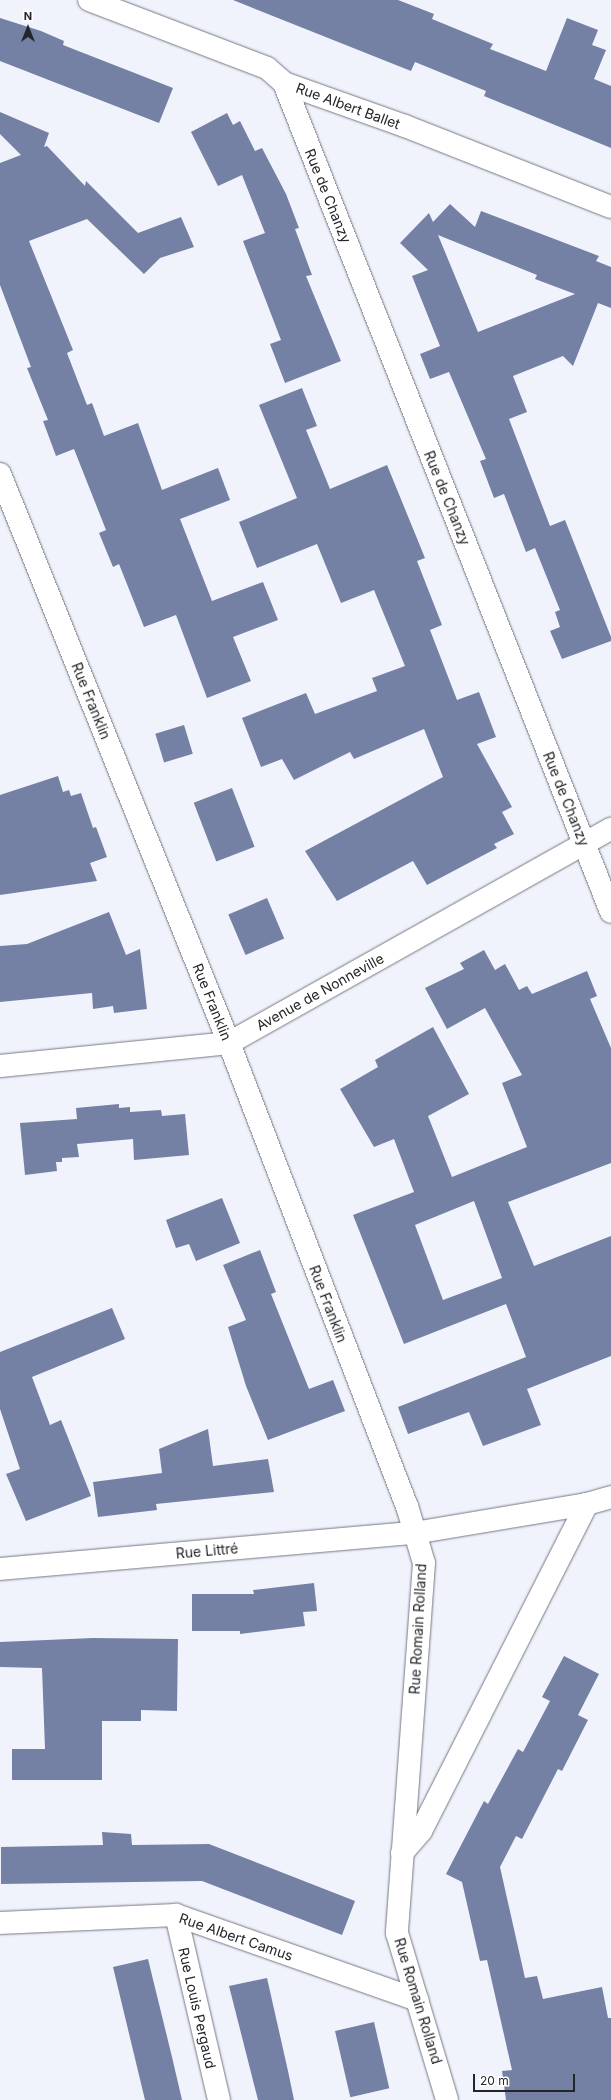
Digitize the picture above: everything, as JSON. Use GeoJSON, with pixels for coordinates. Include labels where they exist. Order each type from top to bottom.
{"type":"FeatureCollection","features":[{"type":"Feature","properties":{"kind":"street","name":"Rue Albert Ballet"},"geometry":{"type":"LineString","coordinates":[[89,0],[267,68],[284,83],[405,126],[611,207]]}},
{"type":"Feature","properties":{"kind":"street","name":"Rue de Chanzy"},"geometry":{"type":"LineString","coordinates":[[284,83],[611,912]]}},
{"type":"Feature","properties":{"kind":"street","name":"Rue Franklin"},"geometry":{"type":"LineString","coordinates":[[0,474],[229,1043],[407,1506],[414,1533]]}},
{"type":"Feature","properties":{"kind":"street","name":"Avenue de Nonneville"},"geometry":{"type":"LineString","coordinates":[[0,1066],[229,1043],[611,829]]}},
{"type":"Feature","properties":{"kind":"street"},"geometry":{"type":"LineString","coordinates":[[414,1533],[587,1504],[611,1497]]}},
{"type":"Feature","properties":{"kind":"street"},"geometry":{"type":"LineString","coordinates":[[402,1853],[421,1831],[587,1504]]}},
{"type":"Feature","properties":{"kind":"street","name":"Rue Littré"},"geometry":{"type":"LineString","coordinates":[[0,1569],[414,1533]]}},
{"type":"Feature","properties":{"kind":"street","name":"Rue Romain Rolland"},"geometry":{"type":"LineString","coordinates":[[414,1533],[424,1563],[397,1933],[447,2100]]}},
{"type":"Feature","properties":{"kind":"street","name":"Rue Albert Camus"},"geometry":{"type":"LineString","coordinates":[[0,1923],[176,1915],[418,2000]]}},
{"type":"Feature","properties":{"kind":"street","name":"Rue Louis Pergaud"},"geometry":{"type":"LineString","coordinates":[[176,1915],[219,2100]]}},
{"type":"Feature","properties":{"kind":"building"},"geometry":{"type":"Polygon","coordinates":[[[233,0],[398,0],[434,14],[432,19],[493,44],[490,49],[546,71],[567,18],[598,30],[592,45],[606,50],[594,79],[611,86],[611,148],[484,96],[486,91],[415,62],[411,71],[233,0]]]}},
{"type":"Feature","properties":{"kind":"building"},"geometry":{"type":"Polygon","coordinates":[[[0,18],[41,31],[64,41],[63,45],[173,88],[159,123],[0,61],[0,18]]]}},
{"type":"Feature","properties":{"kind":"building"},"geometry":{"type":"Polygon","coordinates":[[[0,112],[49,133],[44,147],[47,146],[85,186],[86,181],[138,233],[181,217],[194,247],[160,258],[144,274],[87,219],[29,241],[73,350],[67,353],[87,405],[92,403],[104,436],[138,423],[162,490],[218,468],[230,500],[180,519],[212,601],[263,582],[278,620],[233,637],[251,681],[207,698],[176,615],[144,627],[119,564],[113,567],[99,533],[106,530],[74,449],[56,456],[43,421],[48,420],[27,368],[31,367],[0,285],[0,163],[21,155],[0,134],[0,112]]]}},
{"type":"Feature","properties":{"kind":"building"},"geometry":{"type":"Polygon","coordinates":[[[227,113],[233,125],[240,121],[255,151],[262,148],[286,194],[299,228],[295,229],[312,275],[306,276],[341,361],[285,383],[270,344],[281,340],[243,241],[265,233],[242,175],[218,186],[191,132],[227,113]]]}},
{"type":"Feature","properties":{"kind":"building"},"geometry":{"type":"Polygon","coordinates":[[[450,204],[475,227],[481,211],[599,256],[596,261],[611,267],[611,308],[598,303],[573,366],[563,356],[513,376],[527,412],[509,419],[550,526],[565,520],[611,637],[611,641],[562,659],[550,631],[560,627],[555,612],[560,610],[535,548],[526,552],[504,494],[494,498],[480,461],[486,459],[449,372],[430,379],[420,354],[440,346],[412,276],[428,270],[400,243],[429,213],[433,222],[450,204]],[[438,235],[478,332],[575,294],[535,279],[537,275],[438,235]]]}},
{"type":"Feature","properties":{"kind":"building"},"geometry":{"type":"Polygon","coordinates":[[[302,388],[317,426],[306,430],[330,489],[387,465],[425,558],[417,561],[442,625],[430,630],[457,700],[479,692],[496,737],[477,744],[512,807],[502,812],[514,834],[494,844],[497,848],[427,885],[413,861],[337,901],[305,851],[443,777],[424,729],[354,759],[350,752],[294,780],[282,759],[261,767],[242,718],[306,693],[315,714],[377,691],[372,678],[405,666],[374,590],[341,603],[317,544],[257,568],[239,522],[297,498],[259,405],[302,388]]]}},
{"type":"Feature","properties":{"kind":"building"},"geometry":{"type":"Polygon","coordinates":[[[184,725],[193,754],[164,762],[155,734],[184,725]]]}},
{"type":"Feature","properties":{"kind":"building"},"geometry":{"type":"Polygon","coordinates":[[[58,776],[63,792],[69,790],[71,796],[81,793],[93,828],[96,827],[107,857],[90,863],[97,881],[0,895],[0,795],[58,776]]]}},
{"type":"Feature","properties":{"kind":"building"},"geometry":{"type":"Polygon","coordinates":[[[232,788],[255,847],[216,862],[194,803],[232,788]]]}},
{"type":"Feature","properties":{"kind":"building"},"geometry":{"type":"Polygon","coordinates":[[[267,898],[284,939],[246,955],[228,914],[267,898]]]}},
{"type":"Feature","properties":{"kind":"building"},"geometry":{"type":"Polygon","coordinates":[[[109,912],[126,955],[140,949],[147,1009],[114,1013],[113,1006],[93,1009],[92,993],[0,1002],[0,946],[27,944],[109,912]]]}},
{"type":"Feature","properties":{"kind":"building"},"geometry":{"type":"Polygon","coordinates":[[[484,950],[495,970],[505,964],[519,990],[527,986],[532,994],[587,971],[597,996],[590,999],[611,1048],[611,1163],[508,1202],[534,1266],[611,1236],[611,1356],[527,1389],[541,1425],[483,1446],[469,1412],[408,1434],[398,1407],[526,1357],[506,1304],[404,1344],[353,1215],[414,1192],[394,1139],[374,1147],[340,1089],[378,1067],[375,1060],[433,1027],[469,1094],[428,1116],[452,1177],[527,1147],[502,1083],[522,1075],[485,1008],[447,1029],[425,988],[464,969],[460,963],[484,950]],[[474,1201],[415,1225],[443,1300],[502,1278],[474,1201]]]}},
{"type":"Feature","properties":{"kind":"building"},"geometry":{"type":"Polygon","coordinates":[[[119,1104],[119,1108],[130,1107],[130,1112],[161,1110],[162,1116],[185,1114],[189,1155],[134,1160],[133,1139],[77,1144],[79,1157],[62,1158],[62,1162],[56,1162],[57,1171],[25,1175],[20,1123],[77,1119],[76,1108],[119,1104]]]}},
{"type":"Feature","properties":{"kind":"building"},"geometry":{"type":"Polygon","coordinates":[[[222,1198],[240,1243],[196,1261],[189,1244],[176,1248],[166,1220],[222,1198]]]}},
{"type":"Feature","properties":{"kind":"building"},"geometry":{"type":"Polygon","coordinates":[[[260,1250],[276,1292],[271,1294],[309,1389],[333,1380],[345,1411],[268,1440],[246,1386],[228,1327],[246,1320],[223,1265],[260,1250]]]}},
{"type":"Feature","properties":{"kind":"building"},"geometry":{"type":"Polygon","coordinates":[[[112,1308],[125,1339],[32,1377],[50,1425],[61,1420],[91,1496],[26,1521],[6,1474],[20,1469],[0,1409],[0,1352],[112,1308]]]}},
{"type":"Feature","properties":{"kind":"building"},"geometry":{"type":"Polygon","coordinates":[[[208,1429],[213,1466],[268,1459],[274,1492],[156,1504],[157,1510],[98,1517],[93,1482],[162,1473],[159,1449],[208,1429]]]}},
{"type":"Feature","properties":{"kind":"building"},"geometry":{"type":"Polygon","coordinates":[[[314,1583],[317,1611],[303,1612],[305,1626],[240,1634],[240,1631],[192,1631],[192,1594],[254,1594],[253,1590],[314,1583]]]}},
{"type":"Feature","properties":{"kind":"building"},"geometry":{"type":"Polygon","coordinates":[[[93,1638],[178,1639],[177,1711],[141,1710],[141,1721],[102,1721],[102,1780],[12,1780],[12,1749],[45,1749],[42,1668],[0,1667],[0,1642],[93,1638]]]}},
{"type":"Feature","properties":{"kind":"building"},"geometry":{"type":"Polygon","coordinates":[[[564,1656],[599,1674],[578,1715],[588,1720],[562,1771],[558,1769],[522,1839],[516,1836],[500,1867],[525,1978],[537,1976],[543,1999],[602,1987],[608,2018],[611,2018],[611,2100],[506,2100],[502,2071],[512,2070],[487,1960],[480,1961],[462,1882],[446,1874],[484,1801],[488,1804],[518,1749],[523,1752],[550,1701],[542,1697],[564,1656]]]}},
{"type":"Feature","properties":{"kind":"building"},"geometry":{"type":"Polygon","coordinates":[[[102,1832],[131,1834],[132,1845],[209,1844],[355,1901],[342,1935],[202,1881],[1,1884],[1,1847],[103,1845],[102,1832]]]}},
{"type":"Feature","properties":{"kind":"building"},"geometry":{"type":"Polygon","coordinates":[[[148,1959],[182,2100],[145,2100],[113,1967],[148,1959]]]}},
{"type":"Feature","properties":{"kind":"building"},"geometry":{"type":"Polygon","coordinates":[[[267,1978],[294,2100],[258,2100],[229,1986],[267,1978]]]}},
{"type":"Feature","properties":{"kind":"building"},"geometry":{"type":"Polygon","coordinates":[[[374,2022],[389,2088],[350,2097],[335,2031],[374,2022]]]}}]}
